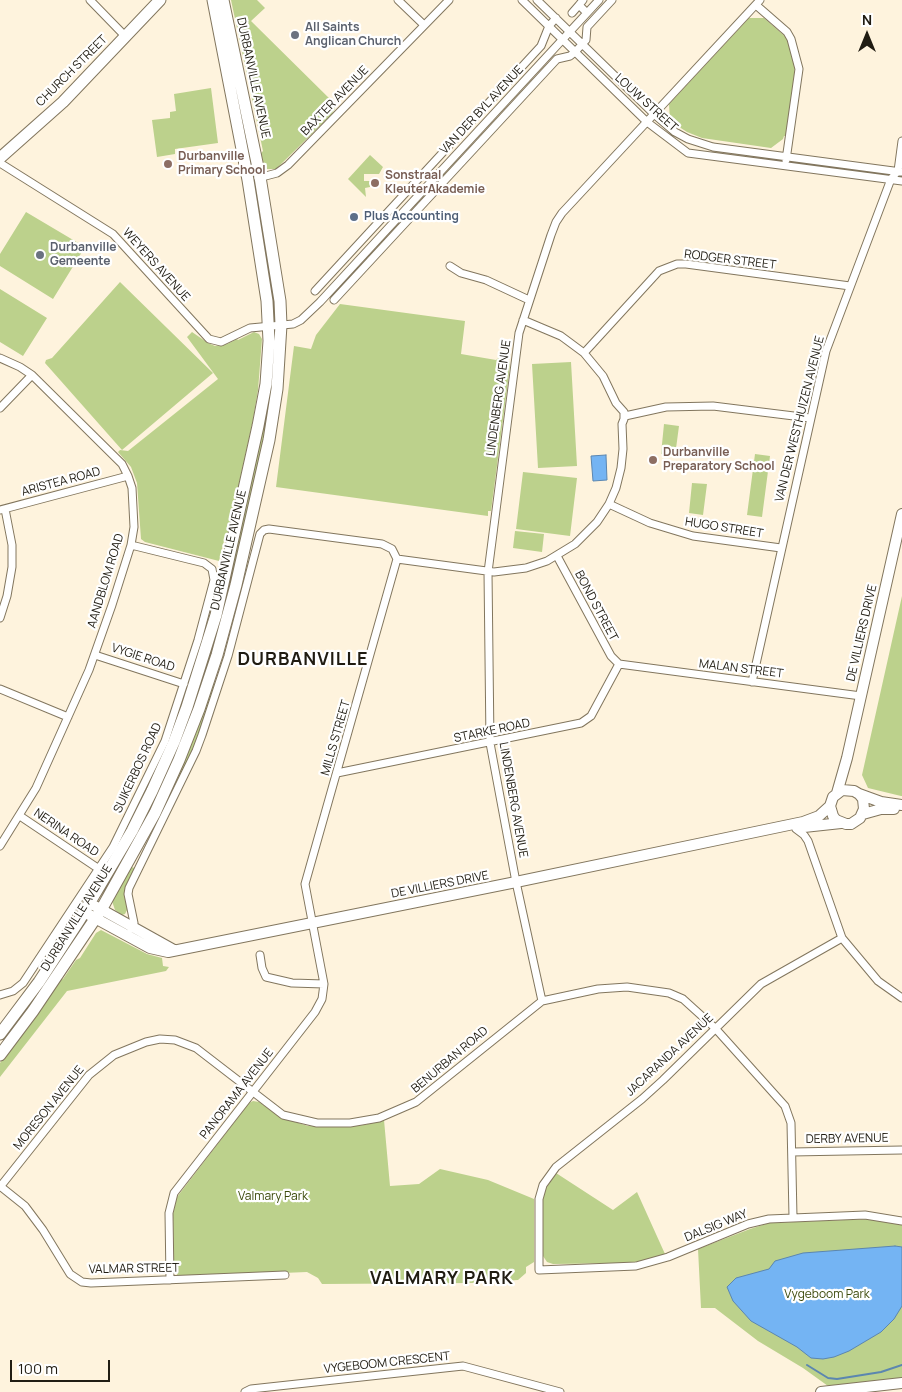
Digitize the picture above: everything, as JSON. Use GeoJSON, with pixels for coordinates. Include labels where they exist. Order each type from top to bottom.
{"type":"FeatureCollection","features":[{"type":"Feature","properties":{"kind":"main road","name":"CHURCH STREET"},"geometry":{"type":"LineString","coordinates":[[0,158],[63,102],[160,0]]}},
{"type":"Feature","properties":{"kind":"main road","name":"DURBANVILLE AVENUE"},"geometry":{"type":"LineString","coordinates":[[0,1034],[39,982],[87,907],[132,831],[174,742],[192,693],[216,616],[258,426],[266,384],[269,326],[264,279],[248,180],[213,0]]}},
{"type":"Feature","properties":{"kind":"main road","name":"DURBANVILLE AVENUE"},"geometry":{"type":"LineString","coordinates":[[0,1055],[33,1012],[98,914],[132,856],[166,791],[190,734],[218,654],[234,592],[274,413],[281,325],[278,286],[260,177],[223,0]]}},
{"type":"Feature","properties":{"kind":"street"},"geometry":{"type":"LineString","coordinates":[[90,0],[126,37]]}},
{"type":"Feature","properties":{"kind":"street"},"geometry":{"type":"LineString","coordinates":[[398,0],[424,25]]}},
{"type":"Feature","properties":{"kind":"street","name":"BAXTER AVENUE"},"geometry":{"type":"LineString","coordinates":[[248,180],[277,173],[288,165],[449,0]]}},
{"type":"Feature","properties":{"kind":"street","name":"LOUW STREET"},"geometry":{"type":"LineString","coordinates":[[522,0],[647,122],[690,154],[902,181]]}},
{"type":"Feature","properties":{"kind":"street","name":"LOUW STREET"},"geometry":{"type":"LineString","coordinates":[[537,0],[654,114],[681,136],[700,144],[900,171]]}},
{"type":"Feature","properties":{"kind":"street","name":"VAN DER BYL AVENUE"},"geometry":{"type":"LineString","coordinates":[[269,326],[293,324],[302,320],[599,0]]}},
{"type":"Feature","properties":{"kind":"street","name":"VAN DER BYL AVENUE"},"geometry":{"type":"LineString","coordinates":[[334,300],[557,58],[568,56],[582,45],[586,40],[587,27],[612,0]]}},
{"type":"Feature","properties":{"kind":"street"},"geometry":{"type":"LineString","coordinates":[[572,13],[581,2],[587,13]]}},
{"type":"Feature","properties":{"kind":"street"},"geometry":{"type":"LineString","coordinates":[[758,2],[787,32],[793,46],[798,69],[786,166]]}},
{"type":"Feature","properties":{"kind":"street","name":"LINDENBERG AVENUE"},"geometry":{"type":"LineString","coordinates":[[516,882],[490,742],[488,572],[515,361],[523,320],[556,222],[562,213],[758,2]]}},
{"type":"Feature","properties":{"kind":"street"},"geometry":{"type":"LineString","coordinates":[[315,291],[541,46],[549,26],[556,18]]}},
{"type":"Feature","properties":{"kind":"street"},"geometry":{"type":"LineString","coordinates":[[900,171],[902,141]]}},
{"type":"Feature","properties":{"kind":"street","name":"WEYERS AVENUE"},"geometry":{"type":"LineString","coordinates":[[0,163],[113,234],[209,339],[221,342],[250,328],[269,326]]}},
{"type":"Feature","properties":{"kind":"street","name":"VAN DER WESTHUIZEN AVENUE"},"geometry":{"type":"LineString","coordinates":[[752,682],[826,351],[891,179],[900,171]]}},
{"type":"Feature","properties":{"kind":"street"},"geometry":{"type":"LineString","coordinates":[[351,252],[360,258]]}},
{"type":"Feature","properties":{"kind":"street","name":"RODGER STREET"},"geometry":{"type":"LineString","coordinates":[[584,353],[659,271],[677,264],[850,286]]}},
{"type":"Feature","properties":{"kind":"street"},"geometry":{"type":"LineString","coordinates":[[450,266],[529,300]]}},
{"type":"Feature","properties":{"kind":"street"},"geometry":{"type":"LineString","coordinates":[[129,931],[134,923],[128,894],[129,888],[196,751],[230,646],[260,534],[264,530],[269,529],[382,544],[392,549],[397,559],[488,572],[504,572],[526,568],[557,556],[583,538],[609,504],[616,488],[621,468],[623,450],[622,424],[624,416],[622,410],[616,403],[603,376],[584,353],[561,336],[523,320]]}},
{"type":"Feature","properties":{"kind":"street","name":"AANDBLOM ROAD"},"geometry":{"type":"LineString","coordinates":[[0,358],[32,375],[118,460],[128,476],[132,488],[134,527],[131,545],[95,655],[36,788],[0,846]]}},
{"type":"Feature","properties":{"kind":"street"},"geometry":{"type":"LineString","coordinates":[[0,408],[32,375]]}},
{"type":"Feature","properties":{"kind":"street"},"geometry":{"type":"LineString","coordinates":[[624,416],[666,407],[714,406],[810,418]]}},
{"type":"Feature","properties":{"kind":"street","name":"ARISTEA ROAD"},"geometry":{"type":"LineString","coordinates":[[2,510],[128,476]]}},
{"type":"Feature","properties":{"kind":"street","name":"HUGO STREET"},"geometry":{"type":"LineString","coordinates":[[609,504],[650,523],[693,536],[781,548]]}},
{"type":"Feature","properties":{"kind":"street"},"geometry":{"type":"LineString","coordinates":[[0,618],[12,567],[10,534],[2,510]]}},
{"type":"Feature","properties":{"kind":"street","name":"DE VILLIERS DRIVE"},"geometry":{"type":"LineString","coordinates":[[837,793],[847,758],[902,514]]}},
{"type":"Feature","properties":{"kind":"street","name":"SUIKERBOS ROAD"},"geometry":{"type":"LineString","coordinates":[[0,995],[13,990],[23,982],[113,847],[165,741],[198,640],[214,580],[210,566],[204,562],[131,545]]}},
{"type":"Feature","properties":{"kind":"street","name":"BOND STREET"},"geometry":{"type":"LineString","coordinates":[[557,556],[611,656],[619,664]]}},
{"type":"Feature","properties":{"kind":"street","name":"MILLS STREET"},"geometry":{"type":"LineString","coordinates":[[312,923],[306,884],[397,559]]}},
{"type":"Feature","properties":{"kind":"street","name":"VYGIE ROAD"},"geometry":{"type":"LineString","coordinates":[[95,655],[184,684]]}},
{"type":"Feature","properties":{"kind":"street","name":"MALAN STREET"},"geometry":{"type":"LineString","coordinates":[[619,664],[861,696]]}},
{"type":"Feature","properties":{"kind":"street","name":"STARKE ROAD"},"geometry":{"type":"LineString","coordinates":[[337,773],[578,724],[586,720],[593,713],[619,664]]}},
{"type":"Feature","properties":{"kind":"street"},"geometry":{"type":"LineString","coordinates":[[0,689],[68,717]]}},
{"type":"Feature","properties":{"kind":"street","name":"DE VILLIERS DRIVE"},"geometry":{"type":"LineString","coordinates":[[847,758],[847,772],[857,793]]}},
{"type":"Feature","properties":{"kind":"street"},"geometry":{"type":"LineString","coordinates":[[857,793],[864,804],[863,814],[851,824],[841,823],[833,816],[830,806],[831,801],[842,790],[857,793],[902,807]]}},
{"type":"Feature","properties":{"kind":"street","name":"DE VILLIERS DRIVE"},"geometry":{"type":"LineString","coordinates":[[87,907],[129,931],[150,948],[162,951],[175,950],[710,842],[812,819],[819,816],[830,806]]}},
{"type":"Feature","properties":{"kind":"street"},"geometry":{"type":"LineString","coordinates":[[863,814],[881,809],[902,807]]}},
{"type":"Feature","properties":{"kind":"street","name":"NERINA ROAD"},"geometry":{"type":"LineString","coordinates":[[20,816],[99,869]]}},
{"type":"Feature","properties":{"kind":"street","name":"DE VILLIERS DRIVE"},"geometry":{"type":"LineString","coordinates":[[710,842],[841,823]]}},
{"type":"Feature","properties":{"kind":"street"},"geometry":{"type":"LineString","coordinates":[[808,841],[812,831],[818,825]]}},
{"type":"Feature","properties":{"kind":"street"},"geometry":{"type":"LineString","coordinates":[[796,829],[808,841],[842,938],[878,981],[902,998]]}},
{"type":"Feature","properties":{"kind":"street"},"geometry":{"type":"LineString","coordinates":[[516,882],[542,1001],[598,988],[627,987],[652,989],[683,999],[715,1028],[785,1106],[791,1124],[793,1217]]}},
{"type":"Feature","properties":{"kind":"street","name":"PANORAMA AVENUE"},"geometry":{"type":"LineString","coordinates":[[170,1280],[169,1213],[172,1198],[177,1189],[318,1008],[322,1000],[324,984],[312,923]]}},
{"type":"Feature","properties":{"kind":"street","name":"JACARANDA AVENUE"},"geometry":{"type":"LineString","coordinates":[[539,1270],[537,1206],[543,1185],[561,1161],[649,1092],[766,980],[842,938]]}},
{"type":"Feature","properties":{"kind":"street"},"geometry":{"type":"LineString","coordinates":[[260,955],[264,974],[269,978],[292,983],[324,984]]}},
{"type":"Feature","properties":{"kind":"street","name":"BENURBAN ROAD"},"geometry":{"type":"LineString","coordinates":[[252,1092],[283,1115],[307,1122],[328,1124],[350,1123],[379,1118],[416,1102],[542,1001]]}},
{"type":"Feature","properties":{"kind":"street","name":"MORESON AVENUE"},"geometry":{"type":"LineString","coordinates":[[0,1186],[85,1079],[107,1060],[129,1048],[153,1040],[168,1039],[182,1042],[203,1052],[252,1092]]}},
{"type":"Feature","properties":{"kind":"street","name":"DERBY AVENUE"},"geometry":{"type":"LineString","coordinates":[[792,1152],[902,1150]]}},
{"type":"Feature","properties":{"kind":"street","name":"VALMAR STREET"},"geometry":{"type":"LineString","coordinates":[[0,1186],[25,1206],[43,1230],[70,1274],[78,1280],[91,1283],[284,1275]]}},
{"type":"Feature","properties":{"kind":"street","name":"DALSIG WAY"},"geometry":{"type":"LineString","coordinates":[[539,1270],[636,1266],[668,1257],[748,1224],[769,1219],[866,1215],[902,1221]]}},
{"type":"Feature","properties":{"kind":"street","name":"VYGEBOOM CRESCENT"},"geometry":{"type":"LineString","coordinates":[[245,1392],[252,1389],[463,1366],[560,1392]]}},
{"type":"Feature","properties":{"kind":"street"},"geometry":{"type":"LineString","coordinates":[[821,1392],[862,1390],[902,1383]]}},
{"type":"Feature","properties":{"kind":"green space"},"geometry":{"type":"Polygon","coordinates":[[[231,0],[257,0],[265,8],[251,21],[335,104],[335,109],[331,115],[276,169],[267,169],[262,164],[260,154],[263,151],[231,0]]]}},
{"type":"Feature","properties":{"kind":"green space"},"geometry":{"type":"Polygon","coordinates":[[[749,18],[764,18],[787,38],[795,68],[786,136],[771,148],[702,138],[687,132],[670,121],[669,104],[749,18]]]}},
{"type":"Feature","properties":{"kind":"green space"},"geometry":{"type":"Polygon","coordinates":[[[211,88],[218,143],[175,149],[175,154],[157,157],[152,120],[170,118],[170,112],[176,111],[174,94],[211,88]]]}},
{"type":"Feature","properties":{"kind":"green space"},"geometry":{"type":"Polygon","coordinates":[[[370,155],[383,167],[379,174],[364,174],[364,181],[370,181],[370,187],[365,188],[366,197],[348,179],[370,155]]]}},
{"type":"Feature","properties":{"kind":"green space"},"geometry":{"type":"Polygon","coordinates":[[[26,212],[85,247],[53,299],[0,266],[0,254],[26,212]]]}},
{"type":"Feature","properties":{"kind":"green space"},"geometry":{"type":"Polygon","coordinates":[[[120,282],[213,373],[122,450],[45,363],[46,360],[52,358],[120,282]]]}},
{"type":"Feature","properties":{"kind":"green space"},"geometry":{"type":"Polygon","coordinates":[[[0,289],[47,318],[23,356],[0,342],[0,289]]]}},
{"type":"Feature","properties":{"kind":"green space"},"geometry":{"type":"Polygon","coordinates":[[[340,304],[465,321],[461,354],[496,360],[502,355],[510,362],[491,511],[488,511],[488,516],[276,487],[294,346],[311,349],[316,335],[340,304]]]}},
{"type":"Feature","properties":{"kind":"green space"},"geometry":{"type":"Polygon","coordinates":[[[192,332],[215,346],[227,344],[254,332],[259,334],[262,339],[258,390],[253,420],[227,539],[224,541],[219,561],[145,542],[141,539],[137,483],[131,467],[118,452],[120,450],[128,451],[218,379],[187,337],[192,332]]]}},
{"type":"Feature","properties":{"kind":"green space"},"geometry":{"type":"Polygon","coordinates":[[[571,362],[577,466],[538,468],[532,364],[571,362]]]}},
{"type":"Feature","properties":{"kind":"green space"},"geometry":{"type":"Polygon","coordinates":[[[272,386],[267,422],[229,593],[212,658],[174,760],[171,759],[178,743],[272,386]]]}},
{"type":"Feature","properties":{"kind":"green space"},"geometry":{"type":"Polygon","coordinates":[[[664,424],[679,426],[675,456],[661,454],[664,424]]]}},
{"type":"Feature","properties":{"kind":"green space"},"geometry":{"type":"Polygon","coordinates":[[[755,454],[770,456],[762,517],[747,515],[755,454]]]}},
{"type":"Feature","properties":{"kind":"green space"},"geometry":{"type":"Polygon","coordinates":[[[523,472],[577,478],[570,536],[516,529],[523,472]]]}},
{"type":"Feature","properties":{"kind":"green space"},"geometry":{"type":"Polygon","coordinates":[[[692,483],[707,484],[703,515],[689,513],[692,483]]]}},
{"type":"Feature","properties":{"kind":"green space"},"geometry":{"type":"Polygon","coordinates":[[[515,531],[544,534],[542,552],[513,548],[515,531]]]}},
{"type":"Feature","properties":{"kind":"green space"},"geometry":{"type":"Polygon","coordinates":[[[902,596],[901,796],[868,788],[862,775],[902,596]]]}},
{"type":"Feature","properties":{"kind":"green space"},"geometry":{"type":"Polygon","coordinates":[[[214,683],[194,747],[170,795],[169,794],[214,683]]]}},
{"type":"Feature","properties":{"kind":"green space"},"geometry":{"type":"Polygon","coordinates":[[[131,867],[135,868],[125,889],[124,896],[128,908],[125,914],[122,915],[115,910],[112,901],[131,867]]]}},
{"type":"Feature","properties":{"kind":"green space"},"geometry":{"type":"Polygon","coordinates":[[[101,930],[147,954],[162,958],[163,966],[169,967],[166,971],[67,991],[0,1077],[0,1063],[60,980],[63,979],[76,960],[80,958],[96,933],[101,930]]]}},
{"type":"Feature","properties":{"kind":"green space","name":"Valmary Park"},"geometry":{"type":"Polygon","coordinates":[[[253,1101],[259,1102],[282,1118],[308,1126],[340,1127],[364,1125],[384,1120],[390,1186],[419,1184],[440,1169],[488,1180],[534,1199],[534,1262],[526,1267],[526,1273],[518,1280],[472,1283],[322,1284],[318,1278],[307,1272],[178,1276],[174,1270],[173,1214],[177,1197],[249,1103],[253,1101]]]}},
{"type":"Feature","properties":{"kind":"green space"},"geometry":{"type":"Polygon","coordinates":[[[556,1173],[613,1210],[637,1192],[665,1254],[629,1263],[553,1264],[547,1262],[543,1256],[541,1208],[545,1190],[556,1173]]]}},
{"type":"Feature","properties":{"kind":"green space","name":"Vygeboom Park"},"geometry":{"type":"Polygon","coordinates":[[[870,1219],[889,1221],[902,1225],[902,1378],[828,1386],[803,1368],[758,1341],[715,1308],[701,1308],[698,1249],[769,1223],[870,1219]]]}},
{"type":"Feature","properties":{"kind":"water"},"geometry":{"type":"Polygon","coordinates":[[[606,455],[607,480],[593,481],[591,456],[606,455]]]}},
{"type":"Feature","properties":{"kind":"water"},"geometry":{"type":"Polygon","coordinates":[[[902,1247],[902,1306],[894,1319],[881,1332],[849,1351],[834,1357],[823,1359],[811,1358],[797,1347],[751,1321],[733,1301],[727,1287],[736,1278],[769,1269],[775,1261],[803,1253],[902,1247]]]}},
{"type":"Feature","properties":{"kind":"waterway"},"geometry":{"type":"LineString","coordinates":[[807,1365],[828,1378],[837,1379],[881,1372],[902,1365]]}},
{"type":"Feature","properties":{"kind":"place","name":"All Saints Anglican Church"},"geometry":{"type":"Point","coordinates":[295,35]}},
{"type":"Feature","properties":{"kind":"place","name":"Durbanville Primary School"},"geometry":{"type":"Point","coordinates":[168,164]}},
{"type":"Feature","properties":{"kind":"place","name":"Sonstraal KleuterAkademie"},"geometry":{"type":"Point","coordinates":[375,183]}},
{"type":"Feature","properties":{"kind":"place","name":"Plus Accounting"},"geometry":{"type":"Point","coordinates":[354,217]}},
{"type":"Feature","properties":{"kind":"place","name":"Durbanville Gemeente"},"geometry":{"type":"Point","coordinates":[40,255]}},
{"type":"Feature","properties":{"kind":"place","name":"Durbanville Preparatory School"},"geometry":{"type":"Point","coordinates":[653,460]}},
{"type":"Feature","properties":{"kind":"district","name":"DURBANVILLE"},"geometry":{"type":"Point","coordinates":[303,660]}},
{"type":"Feature","properties":{"kind":"district","name":"VALMARY PARK"},"geometry":{"type":"Point","coordinates":[442,1279]}}]}
